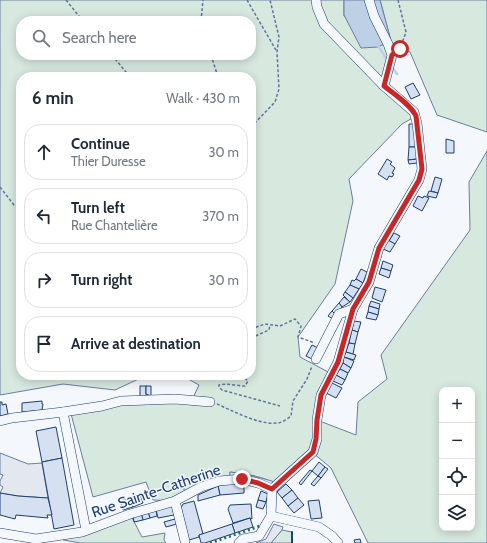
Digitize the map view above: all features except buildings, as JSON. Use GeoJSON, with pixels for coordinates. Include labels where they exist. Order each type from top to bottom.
{"type":"FeatureCollection","features":[{"type":"Feature","properties":{"kind":"street"},"geometry":{"type":"LineString","coordinates":[[239,543],[243,539],[259,536],[271,516],[272,489],[313,452],[321,395],[338,362],[353,309],[369,282],[379,248],[419,180],[422,169],[416,116],[410,108],[384,86],[324,24],[317,8],[316,0]]}},
{"type":"Feature","properties":{"kind":"street"},"geometry":{"type":"LineString","coordinates":[[369,0],[374,16],[392,55],[384,86]]}},
{"type":"Feature","properties":{"kind":"street"},"geometry":{"type":"LineString","coordinates":[[316,359],[339,314],[353,309]]}},
{"type":"Feature","properties":{"kind":"street"},"geometry":{"type":"LineString","coordinates":[[0,420],[102,406],[121,401],[175,399],[210,402]]}},
{"type":"Feature","properties":{"kind":"street"},"geometry":{"type":"LineString","coordinates":[[63,412],[86,530]]}},
{"type":"Feature","properties":{"kind":"street","name":"Rue Sainte-Catherine"},"geometry":{"type":"LineString","coordinates":[[0,533],[36,541],[86,530],[130,514],[175,501],[201,487],[224,480],[242,479],[258,483],[272,489]]}},
{"type":"Feature","properties":{"kind":"street"},"geometry":{"type":"LineString","coordinates":[[175,501],[185,541]]}},
{"type":"Feature","properties":{"kind":"street"},"geometry":{"type":"LineString","coordinates":[[271,516],[319,527],[332,536],[338,543]]}},
{"type":"Feature","properties":{"kind":"path"},"geometry":{"type":"LineString","coordinates":[[66,0],[80,16]]}},
{"type":"Feature","properties":{"kind":"path"},"geometry":{"type":"LineString","coordinates":[[201,16],[202,0]]}},
{"type":"Feature","properties":{"kind":"path"},"geometry":{"type":"LineString","coordinates":[[247,0],[277,52]]}},
{"type":"Feature","properties":{"kind":"path"},"geometry":{"type":"LineString","coordinates":[[256,122],[275,102],[280,89],[277,52],[279,37],[270,0]]}},
{"type":"Feature","properties":{"kind":"path"},"geometry":{"type":"LineString","coordinates":[[392,55],[400,49],[406,32],[398,0]]}},
{"type":"Feature","properties":{"kind":"path"},"geometry":{"type":"LineString","coordinates":[[116,60],[126,72]]}},
{"type":"Feature","properties":{"kind":"path"},"geometry":{"type":"LineString","coordinates":[[213,60],[216,72]]}},
{"type":"Feature","properties":{"kind":"path"},"geometry":{"type":"LineString","coordinates":[[0,187],[14,205],[16,205]]}},
{"type":"Feature","properties":{"kind":"path"},"geometry":{"type":"LineString","coordinates":[[256,327],[265,324],[280,326],[295,319],[300,326],[298,337],[322,346]]}},
{"type":"Feature","properties":{"kind":"path"},"geometry":{"type":"LineString","coordinates":[[256,336],[269,330],[270,325]]}},
{"type":"Feature","properties":{"kind":"path"},"geometry":{"type":"LineString","coordinates":[[210,402],[251,419],[277,423],[282,422],[291,416],[293,401],[307,379],[316,359]]}},
{"type":"Feature","properties":{"kind":"path"},"geometry":{"type":"LineString","coordinates":[[247,380],[248,381],[245,386],[219,384],[219,387],[222,390],[280,406]]}},
{"type":"Feature","properties":{"kind":"shaded area"},"geometry":{"type":"Polygon","coordinates":[[[0,0],[344,0],[344,16],[391,41],[380,0],[487,0],[487,132],[437,115],[410,52],[400,49],[392,55],[384,86],[416,116],[402,124],[349,179],[353,201],[335,284],[298,337],[300,357],[332,374],[317,420],[356,435],[358,402],[387,379],[381,355],[470,230],[469,182],[487,151],[487,543],[368,543],[331,468],[313,453],[276,485],[260,477],[230,472],[230,479],[175,501],[153,500],[146,482],[93,497],[70,410],[102,406],[192,400],[199,385],[190,380],[256,380],[256,72],[16,72],[16,380],[136,380],[115,390],[63,384],[0,395],[0,0]]]}},
{"type":"Feature","properties":{"kind":"shaded area"},"geometry":{"type":"Polygon","coordinates":[[[0,453],[28,464],[42,463],[48,498],[0,493],[3,487],[0,485],[0,481],[3,475],[0,474],[0,453]]]}},
{"type":"Feature","properties":{"kind":"shaded area"},"geometry":{"type":"Polygon","coordinates":[[[230,472],[246,474],[272,481],[276,485],[230,479],[230,472]]]}},
{"type":"Feature","properties":{"kind":"shaded area"},"geometry":{"type":"Polygon","coordinates":[[[194,478],[196,490],[185,496],[183,482],[194,478]]]}},
{"type":"Feature","properties":{"kind":"shaded area"},"geometry":{"type":"Polygon","coordinates":[[[130,514],[142,537],[165,533],[164,540],[166,543],[81,543],[63,540],[62,535],[130,514]]]}},
{"type":"Feature","properties":{"kind":"shaded area"},"geometry":{"type":"Polygon","coordinates":[[[274,524],[283,527],[271,543],[256,543],[266,539],[274,524]]]}},
{"type":"Feature","properties":{"kind":"shaded area"},"geometry":{"type":"Polygon","coordinates":[[[282,530],[292,532],[292,543],[271,543],[282,530]]]}},
{"type":"Feature","properties":{"kind":"water"},"geometry":{"type":"Polygon","coordinates":[[[344,0],[380,0],[391,41],[378,47],[361,48],[344,15],[344,0]]]}},
{"type":"Feature","properties":{"kind":"waterway"},"geometry":{"type":"LineString","coordinates":[[377,44],[387,60]]}},
{"type":"Feature","properties":{"kind":"waterway"},"geometry":{"type":"LineString","coordinates":[[391,66],[397,74]]}},
{"type":"Feature","properties":{"kind":"hedge"},"geometry":{"type":"LineString","coordinates":[[210,543],[260,526]]}},
{"type":"Feature","properties":{"kind":"wall"},"geometry":{"type":"LineString","coordinates":[[292,532],[292,543]]}},
{"type":"Feature","properties":{"kind":"route"},"geometry":{"type":"LineString","coordinates":[[242,479],[258,483],[272,489],[313,452],[321,395],[338,362],[353,309],[369,282],[379,248],[419,180],[422,169],[416,116],[407,105],[384,86],[392,55],[400,49]]}}]}
